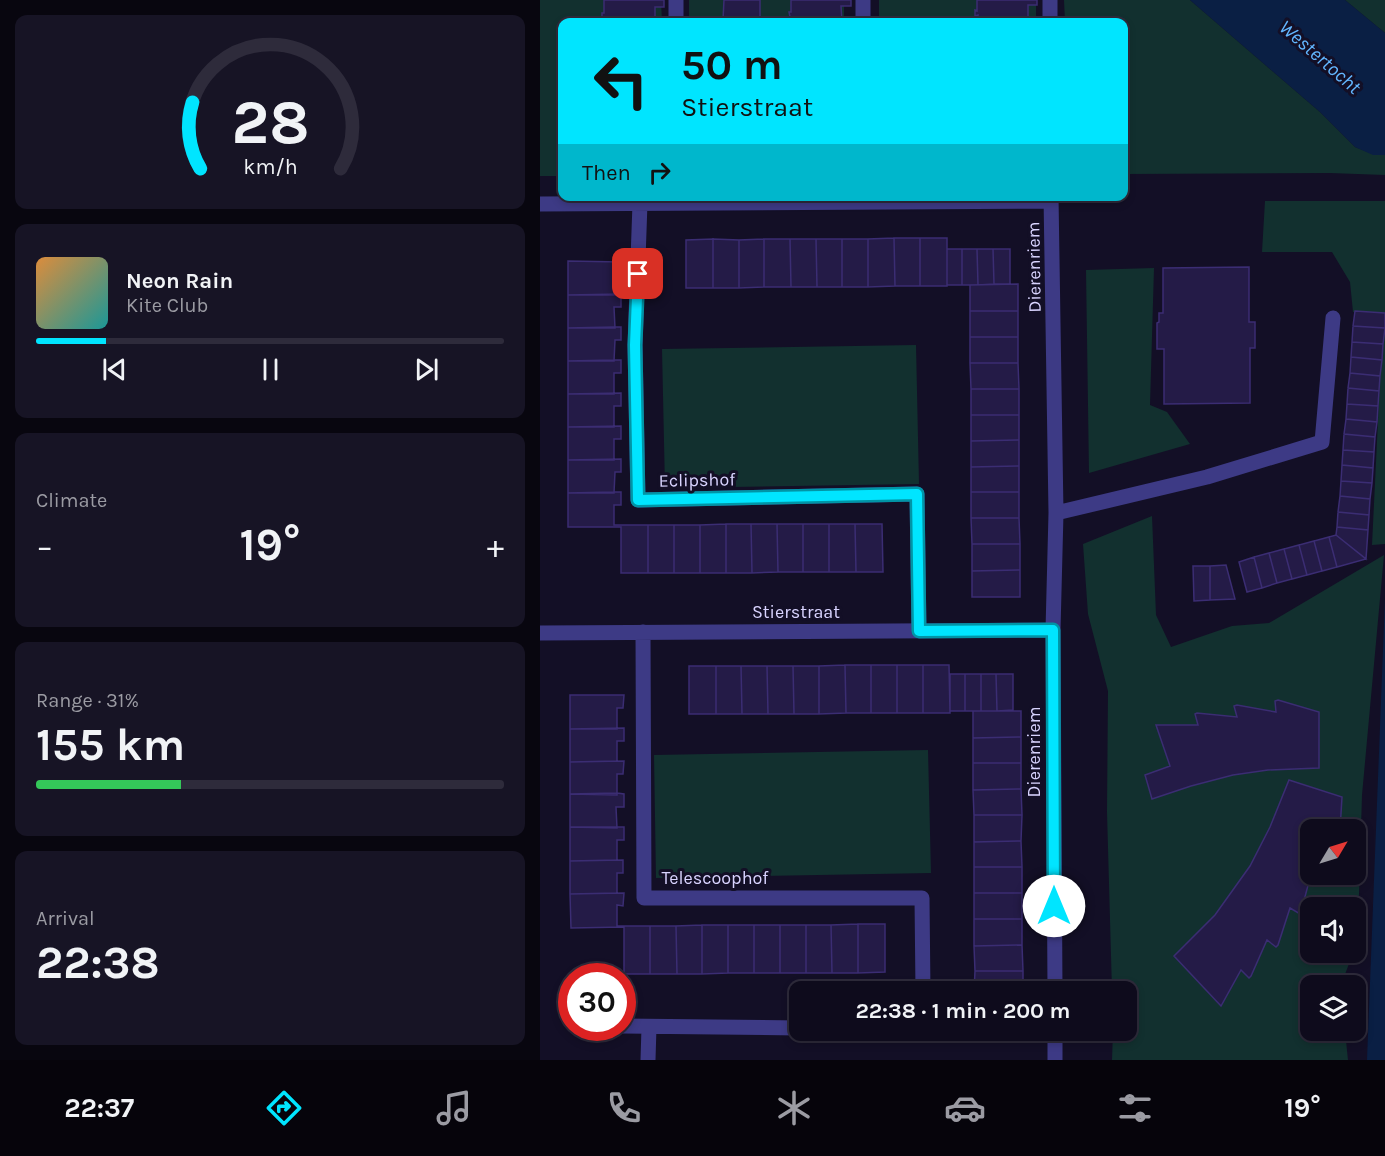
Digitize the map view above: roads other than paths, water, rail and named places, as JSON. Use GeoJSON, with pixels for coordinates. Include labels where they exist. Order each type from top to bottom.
{"type":"FeatureCollection","features":[{"type":"Feature","properties":{"kind":"street"},"geometry":{"type":"LineString","coordinates":[[676,0],[676,18]]}},
{"type":"Feature","properties":{"kind":"street"},"geometry":{"type":"LineString","coordinates":[[862,0],[863,18]]}},
{"type":"Feature","properties":{"kind":"street"},"geometry":{"type":"LineString","coordinates":[[1050,0],[1050,18]]}},
{"type":"Feature","properties":{"kind":"street"},"geometry":{"type":"LineString","coordinates":[[540,204],[665,201]]}},
{"type":"Feature","properties":{"kind":"street","name":"Dierenriem"},"geometry":{"type":"LineString","coordinates":[[1051,201],[1056,513],[1053,630],[1054,981]]}},
{"type":"Feature","properties":{"kind":"street","name":"Eclipshof"},"geometry":{"type":"LineString","coordinates":[[640,203],[635,345],[638,500],[917,494],[919,631]]}},
{"type":"Feature","properties":{"kind":"street"},"geometry":{"type":"LineString","coordinates":[[1056,513],[1207,477],[1322,441],[1334,318]]}},
{"type":"Feature","properties":{"kind":"street","name":"Stierstraat"},"geometry":{"type":"LineString","coordinates":[[540,633],[1053,630]]}},
{"type":"Feature","properties":{"kind":"street","name":"Telescoophof"},"geometry":{"type":"LineString","coordinates":[[643,632],[644,898],[922,898],[923,981]]}},
{"type":"Feature","properties":{"kind":"street"},"geometry":{"type":"LineString","coordinates":[[636,1027],[789,1028]]}},
{"type":"Feature","properties":{"kind":"street"},"geometry":{"type":"LineString","coordinates":[[648,1060],[649,1027]]}},
{"type":"Feature","properties":{"kind":"street"},"geometry":{"type":"LineString","coordinates":[[1055,1041],[1055,1060]]}},
{"type":"Feature","properties":{"kind":"water","name":"Westertocht"},"geometry":{"type":"Polygon","coordinates":[[[1190,0],[1345,0],[1385,33],[1385,155],[1373,155],[1355,147],[1320,112],[1190,0]]]}},
{"type":"Feature","properties":{"kind":"water"},"geometry":{"type":"Polygon","coordinates":[[[1385,598],[1385,1060],[1367,1060],[1385,598]]]}}]}
